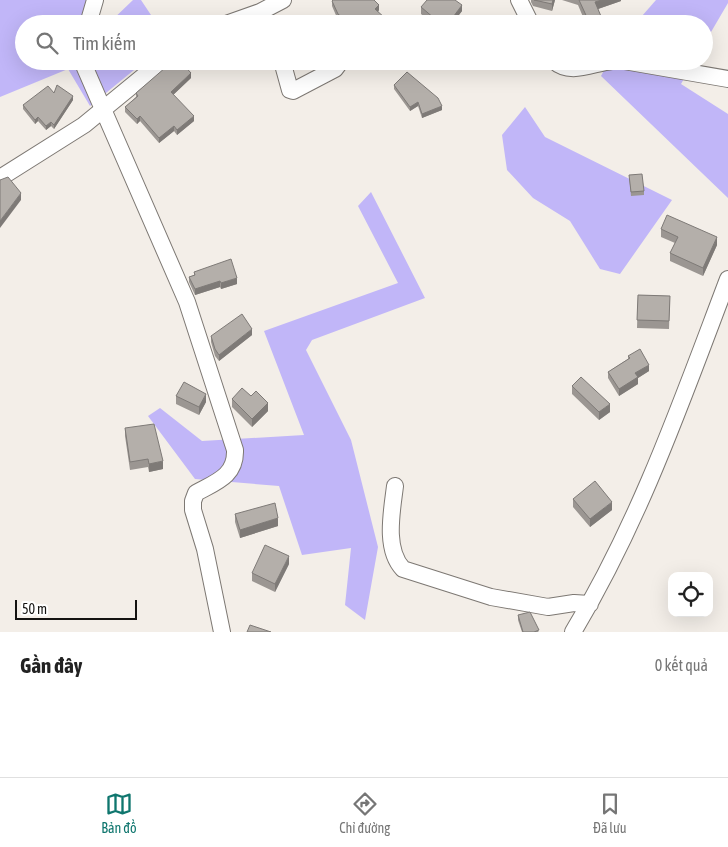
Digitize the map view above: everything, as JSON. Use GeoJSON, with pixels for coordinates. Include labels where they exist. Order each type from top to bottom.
{"type":"FeatureCollection","features":[{"type":"Feature","properties":{"kind":"street"},"geometry":{"type":"LineString","coordinates":[[91,15],[95,0]]}},
{"type":"Feature","properties":{"kind":"street"},"geometry":{"type":"LineString","coordinates":[[267,15],[282,0]]}},
{"type":"Feature","properties":{"kind":"street"},"geometry":{"type":"LineString","coordinates":[[519,0],[526,15]]}},
{"type":"Feature","properties":{"kind":"street"},"geometry":{"type":"LineString","coordinates":[[86,70],[187,302],[236,450],[234,466],[230,473],[196,493],[192,506],[205,549],[222,632]]}},
{"type":"Feature","properties":{"kind":"street"},"geometry":{"type":"LineString","coordinates":[[0,178],[84,125],[151,70]]}},
{"type":"Feature","properties":{"kind":"street"},"geometry":{"type":"LineString","coordinates":[[284,70],[290,90],[293,91],[333,70]]}},
{"type":"Feature","properties":{"kind":"street"},"geometry":{"type":"LineString","coordinates":[[679,70],[728,78]]}},
{"type":"Feature","properties":{"kind":"street"},"geometry":{"type":"LineString","coordinates":[[573,632],[590,604],[633,522],[728,279]]}},
{"type":"Feature","properties":{"kind":"street"},"geometry":{"type":"LineString","coordinates":[[395,486],[392,528],[393,547],[401,567],[409,573],[491,597],[548,607],[574,603],[590,604]]}},
{"type":"Feature","properties":{"kind":"shaded area"},"geometry":{"type":"Polygon","coordinates":[[[0,0],[89,0],[93,15],[15,15],[15,70],[66,70],[0,97],[0,0]]]}},
{"type":"Feature","properties":{"kind":"shaded area"},"geometry":{"type":"Polygon","coordinates":[[[133,0],[141,0],[151,15],[117,15],[133,0]]]}},
{"type":"Feature","properties":{"kind":"shaded area"},"geometry":{"type":"Polygon","coordinates":[[[656,0],[728,0],[713,29],[713,15],[643,15],[656,0]]]}},
{"type":"Feature","properties":{"kind":"shaded area"},"geometry":{"type":"Polygon","coordinates":[[[69,70],[134,70],[90,106],[69,70]]]}},
{"type":"Feature","properties":{"kind":"shaded area"},"geometry":{"type":"Polygon","coordinates":[[[604,70],[689,70],[681,84],[728,114],[728,198],[601,76],[604,70]]]}},
{"type":"Feature","properties":{"kind":"shaded area"},"geometry":{"type":"Polygon","coordinates":[[[525,107],[545,137],[672,200],[620,274],[600,269],[570,221],[533,198],[507,170],[502,135],[525,107]]]}},
{"type":"Feature","properties":{"kind":"shaded area"},"geometry":{"type":"Polygon","coordinates":[[[371,192],[425,298],[312,340],[306,350],[351,440],[378,547],[365,620],[345,605],[351,548],[302,555],[279,486],[195,479],[148,416],[160,408],[202,441],[304,435],[264,331],[398,283],[358,206],[371,192]]]}},
{"type":"Feature","properties":{"kind":"building"},"geometry":{"type":"Polygon","coordinates":[[[374,0],[379,5],[375,9],[382,15],[339,15],[332,1],[374,0]]]}},
{"type":"Feature","properties":{"kind":"building"},"geometry":{"type":"Polygon","coordinates":[[[427,0],[455,0],[462,5],[455,15],[430,15],[421,7],[427,0]]]}},
{"type":"Feature","properties":{"kind":"building"},"geometry":{"type":"Polygon","coordinates":[[[534,0],[553,0],[552,4],[534,0]]]}},
{"type":"Feature","properties":{"kind":"building"},"geometry":{"type":"Polygon","coordinates":[[[579,0],[602,0],[595,2],[600,15],[586,15],[579,0]]]}},
{"type":"Feature","properties":{"kind":"building"},"geometry":{"type":"Polygon","coordinates":[[[163,70],[188,70],[191,73],[171,92],[194,116],[177,130],[174,126],[159,138],[140,116],[137,119],[125,107],[138,96],[136,93],[163,70]]]}},
{"type":"Feature","properties":{"kind":"building"},"geometry":{"type":"Polygon","coordinates":[[[407,72],[438,98],[442,106],[422,114],[418,102],[410,107],[394,85],[407,72]]]}},
{"type":"Feature","properties":{"kind":"building"},"geometry":{"type":"Polygon","coordinates":[[[57,85],[73,96],[54,125],[51,122],[46,126],[38,117],[35,120],[23,105],[48,86],[54,93],[57,85]]]}},
{"type":"Feature","properties":{"kind":"building"},"geometry":{"type":"Polygon","coordinates":[[[642,174],[644,191],[631,192],[629,175],[642,174]]]}},
{"type":"Feature","properties":{"kind":"building"},"geometry":{"type":"Polygon","coordinates":[[[8,177],[21,193],[0,221],[0,180],[8,177]]]}},
{"type":"Feature","properties":{"kind":"building"},"geometry":{"type":"Polygon","coordinates":[[[667,215],[717,237],[703,268],[670,253],[678,237],[661,229],[667,215]]]}},
{"type":"Feature","properties":{"kind":"building"},"geometry":{"type":"Polygon","coordinates":[[[231,259],[237,278],[195,289],[189,277],[195,275],[194,272],[231,259]]]}},
{"type":"Feature","properties":{"kind":"building"},"geometry":{"type":"Polygon","coordinates":[[[638,295],[670,296],[669,321],[637,320],[638,295]]]}},
{"type":"Feature","properties":{"kind":"building"},"geometry":{"type":"Polygon","coordinates":[[[242,314],[252,329],[219,355],[211,336],[242,314]]]}},
{"type":"Feature","properties":{"kind":"building"},"geometry":{"type":"Polygon","coordinates":[[[640,349],[649,365],[635,373],[638,377],[619,389],[608,372],[640,349]]]}},
{"type":"Feature","properties":{"kind":"building"},"geometry":{"type":"Polygon","coordinates":[[[581,377],[610,404],[599,412],[572,386],[581,377]]]}},
{"type":"Feature","properties":{"kind":"building"},"geometry":{"type":"Polygon","coordinates":[[[184,382],[206,394],[199,407],[176,396],[184,382]]]}},
{"type":"Feature","properties":{"kind":"building"},"geometry":{"type":"Polygon","coordinates":[[[242,388],[251,396],[256,391],[268,403],[252,419],[232,399],[242,388]]]}},
{"type":"Feature","properties":{"kind":"building"},"geometry":{"type":"Polygon","coordinates":[[[154,424],[163,461],[149,464],[148,459],[130,462],[125,428],[154,424]]]}},
{"type":"Feature","properties":{"kind":"building"},"geometry":{"type":"Polygon","coordinates":[[[595,481],[612,502],[590,519],[573,499],[595,481]]]}},
{"type":"Feature","properties":{"kind":"building"},"geometry":{"type":"Polygon","coordinates":[[[275,503],[278,518],[240,530],[235,514],[275,503]]]}},
{"type":"Feature","properties":{"kind":"building"},"geometry":{"type":"Polygon","coordinates":[[[265,545],[289,556],[275,584],[252,573],[265,545]]]}},
{"type":"Feature","properties":{"kind":"building"},"geometry":{"type":"Polygon","coordinates":[[[530,612],[539,630],[523,632],[518,615],[530,612]]]}},
{"type":"Feature","properties":{"kind":"building"},"geometry":{"type":"Polygon","coordinates":[[[250,625],[271,632],[247,632],[250,625]]]}}]}
